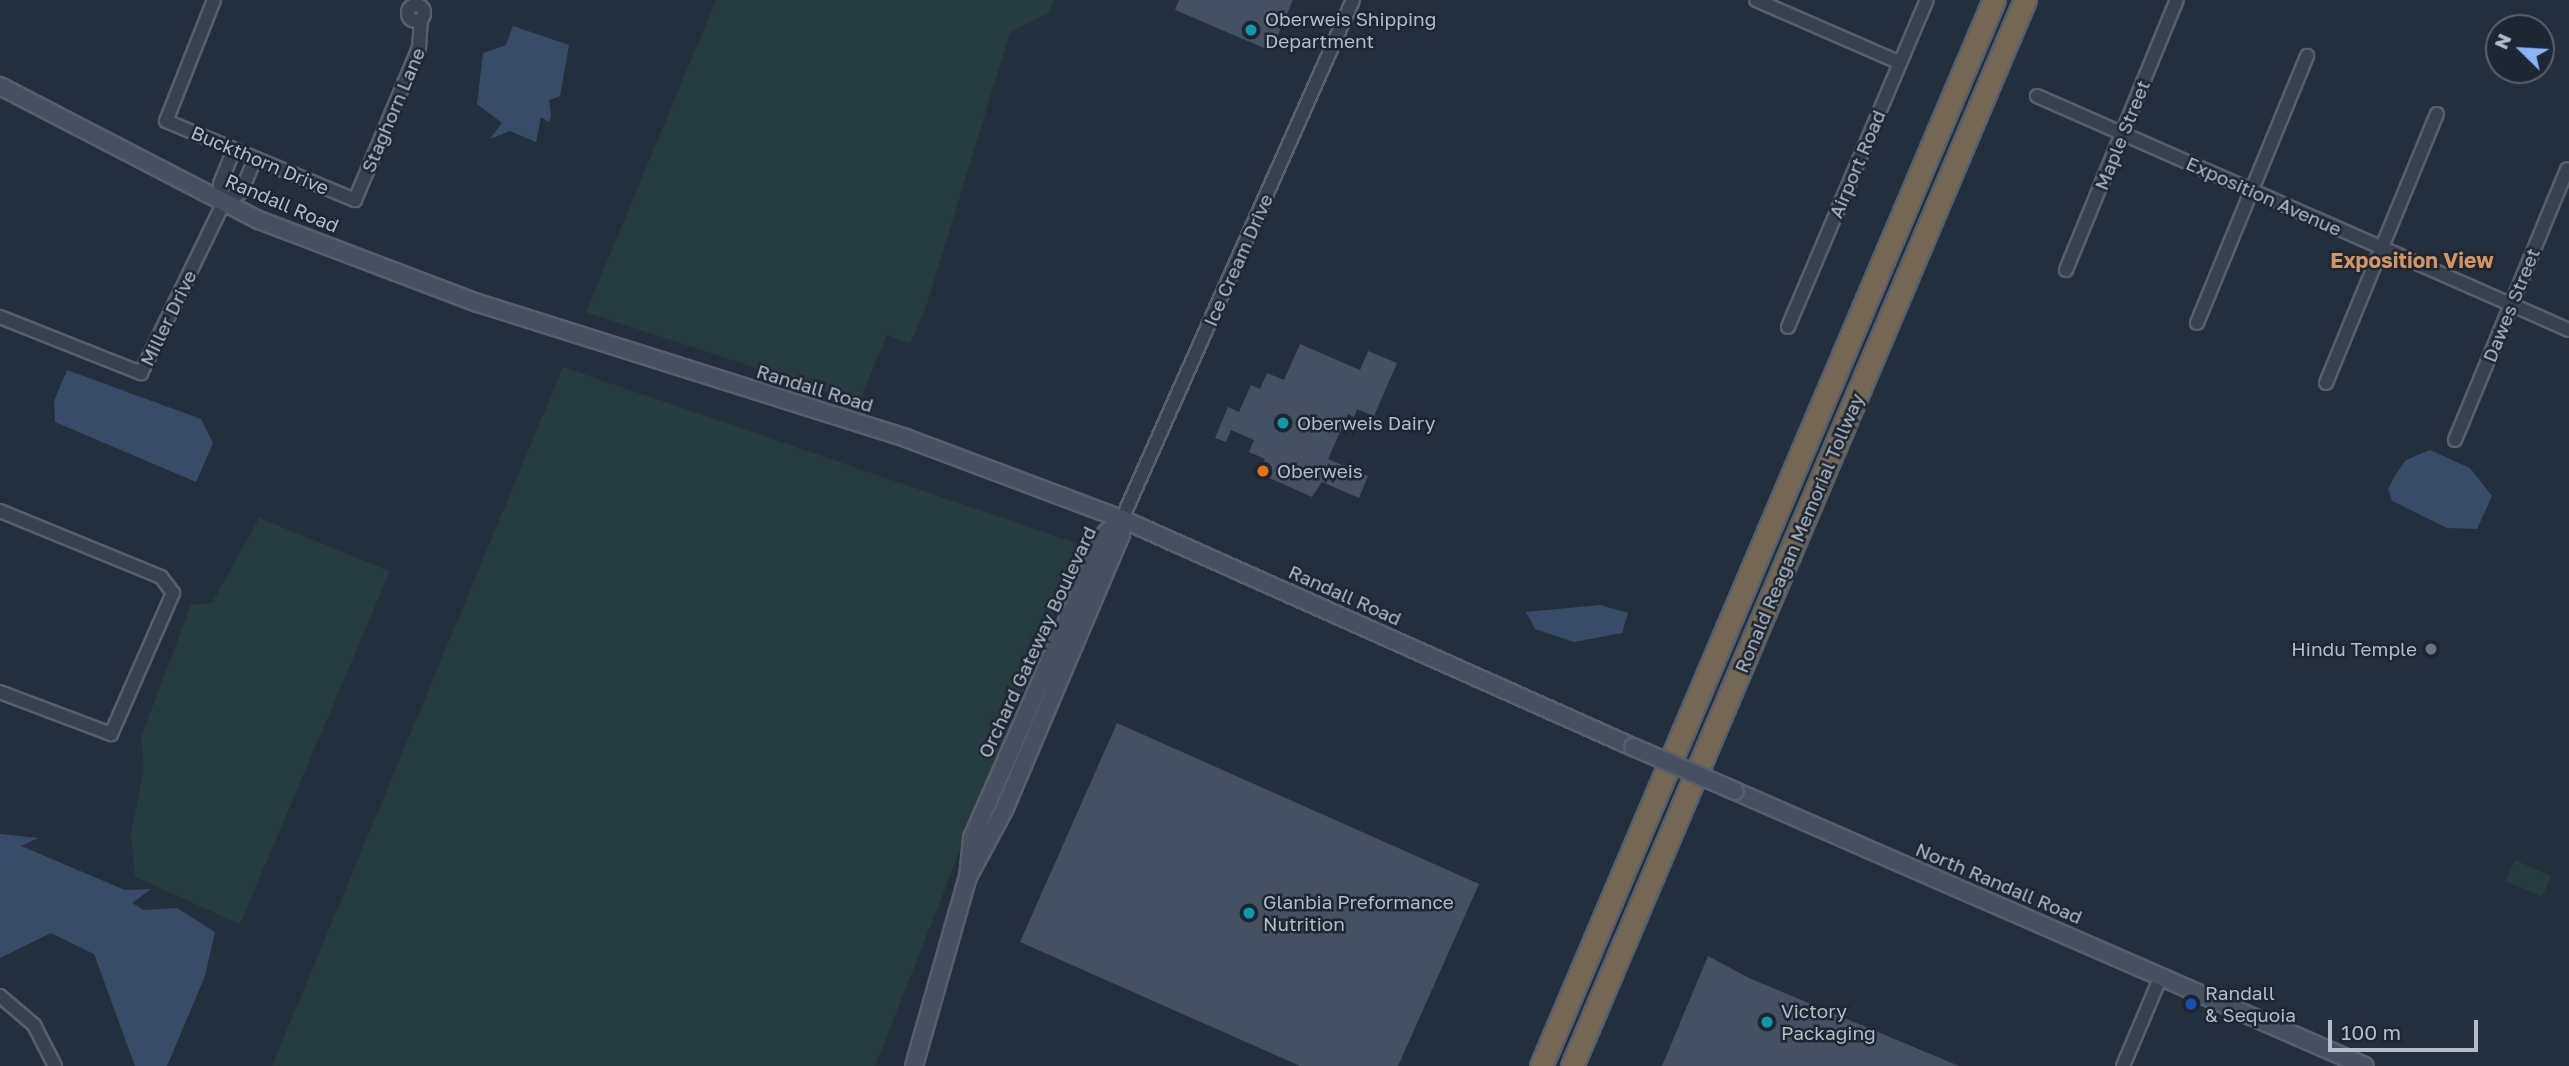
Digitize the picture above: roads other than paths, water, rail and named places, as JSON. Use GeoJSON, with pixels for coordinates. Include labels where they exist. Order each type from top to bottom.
{"type":"FeatureCollection","features":[{"type":"Feature","properties":{"kind":"highway","name":"Ronald Reagan Memorial Tollway"},"geometry":{"type":"LineString","coordinates":[[1541,1066],[1994,0]]}},
{"type":"Feature","properties":{"kind":"highway","name":"Ronald Reagan Memorial Tollway"},"geometry":{"type":"LineString","coordinates":[[1572,1066],[2025,0]]}},
{"type":"Feature","properties":{"kind":"main road","name":"Randall Road"},"geometry":{"type":"LineString","coordinates":[[2,93],[224,202],[478,303],[906,438],[1122,519],[1616,739]]}},
{"type":"Feature","properties":{"kind":"main road","name":"Orchard Gateway Boulevard"},"geometry":{"type":"LineString","coordinates":[[914,1066],[968,877],[1004,810],[1121,535],[1122,519]]}},
{"type":"Feature","properties":{"kind":"main road","name":"North Randall Road"},"geometry":{"type":"LineString","coordinates":[[1616,739],[2365,1066]]}},
{"type":"Feature","properties":{"kind":"street","name":"Buckthorn Drive"},"geometry":{"type":"LineString","coordinates":[[214,0],[166,121],[355,200]]}},
{"type":"Feature","properties":{"kind":"street","name":"Ice Cream Drive"},"geometry":{"type":"LineString","coordinates":[[1122,519],[1353,0]]}},
{"type":"Feature","properties":{"kind":"street"},"geometry":{"type":"LineString","coordinates":[[1756,0],[1900,63]]}},
{"type":"Feature","properties":{"kind":"street","name":"Airport Road"},"geometry":{"type":"LineString","coordinates":[[1788,327],[1927,0]]}},
{"type":"Feature","properties":{"kind":"street","name":"Maple Street"},"geometry":{"type":"LineString","coordinates":[[2066,270],[2177,1]]}},
{"type":"Feature","properties":{"kind":"street","name":"Staghorn Lane"},"geometry":{"type":"LineString","coordinates":[[355,200],[421,43],[421,19]]}},
{"type":"Feature","properties":{"kind":"street"},"geometry":{"type":"LineString","coordinates":[[2197,323],[2307,56]]}},
{"type":"Feature","properties":{"kind":"street","name":"Exposition Avenue"},"geometry":{"type":"LineString","coordinates":[[2037,96],[2569,330]]}},
{"type":"Feature","properties":{"kind":"street"},"geometry":{"type":"LineString","coordinates":[[2326,383],[2437,114]]}},
{"type":"Feature","properties":{"kind":"street"},"geometry":{"type":"LineString","coordinates":[[234,150],[220,184],[224,202],[241,192],[255,159]]}},
{"type":"Feature","properties":{"kind":"street","name":"Dawes Street"},"geometry":{"type":"LineString","coordinates":[[2455,440],[2567,169]]}},
{"type":"Feature","properties":{"kind":"street","name":"Miller Drive"},"geometry":{"type":"LineString","coordinates":[[0,317],[141,373],[224,202]]}},
{"type":"Feature","properties":{"kind":"street"},"geometry":{"type":"LineString","coordinates":[[0,511],[167,582],[173,593],[148,656],[111,734],[0,692]]}},
{"type":"Feature","properties":{"kind":"street"},"geometry":{"type":"LineString","coordinates":[[2123,1066],[2161,976]]}},
{"type":"Feature","properties":{"kind":"street"},"geometry":{"type":"LineString","coordinates":[[0,996],[33,1026],[55,1066]]}},
{"type":"Feature","properties":{"kind":"water"},"geometry":{"type":"Polygon","coordinates":[[[513,26],[569,45],[560,96],[549,100],[549,122],[541,117],[536,142],[510,131],[490,139],[502,123],[477,104],[483,53],[506,45],[513,26]]]}},
{"type":"Feature","properties":{"kind":"water"},"geometry":{"type":"Polygon","coordinates":[[[67,370],[201,419],[213,443],[196,482],[55,422],[54,401],[67,370]]]}},
{"type":"Feature","properties":{"kind":"water"},"geometry":{"type":"Polygon","coordinates":[[[2430,450],[2470,468],[2492,496],[2477,529],[2447,528],[2392,501],[2388,489],[2406,460],[2430,450]]]}},
{"type":"Feature","properties":{"kind":"water"},"geometry":{"type":"Polygon","coordinates":[[[1600,605],[1628,613],[1622,633],[1574,642],[1535,629],[1526,612],[1600,605]]]}},
{"type":"Feature","properties":{"kind":"water"},"geometry":{"type":"Polygon","coordinates":[[[0,834],[38,838],[21,846],[125,890],[151,889],[132,903],[144,910],[177,908],[215,932],[205,976],[167,1066],[135,1066],[94,954],[51,933],[0,958],[0,834]]]}},
{"type":"Feature","properties":{"kind":"place","name":"Oberweis Shipping Department"},"geometry":{"type":"Point","coordinates":[1251,30]}},
{"type":"Feature","properties":{"kind":"place","name":"Oberweis Dairy"},"geometry":{"type":"Point","coordinates":[1283,423]}},
{"type":"Feature","properties":{"kind":"place","name":"Oberweis"},"geometry":{"type":"Point","coordinates":[1263,471]}},
{"type":"Feature","properties":{"kind":"place","name":"Hindu Temple"},"geometry":{"type":"Point","coordinates":[2431,649]}},
{"type":"Feature","properties":{"kind":"place","name":"Glanbia Preformance Nutrition"},"geometry":{"type":"Point","coordinates":[1249,913]}},
{"type":"Feature","properties":{"kind":"place","name":"Randall & Sequoia"},"geometry":{"type":"Point","coordinates":[2191,1004]}},
{"type":"Feature","properties":{"kind":"place","name":"Victory Packaging"},"geometry":{"type":"Point","coordinates":[1767,1022]}},
{"type":"Feature","properties":{"kind":"district","name":"Exposition View"},"geometry":{"type":"Point","coordinates":[2412,260]}}]}
